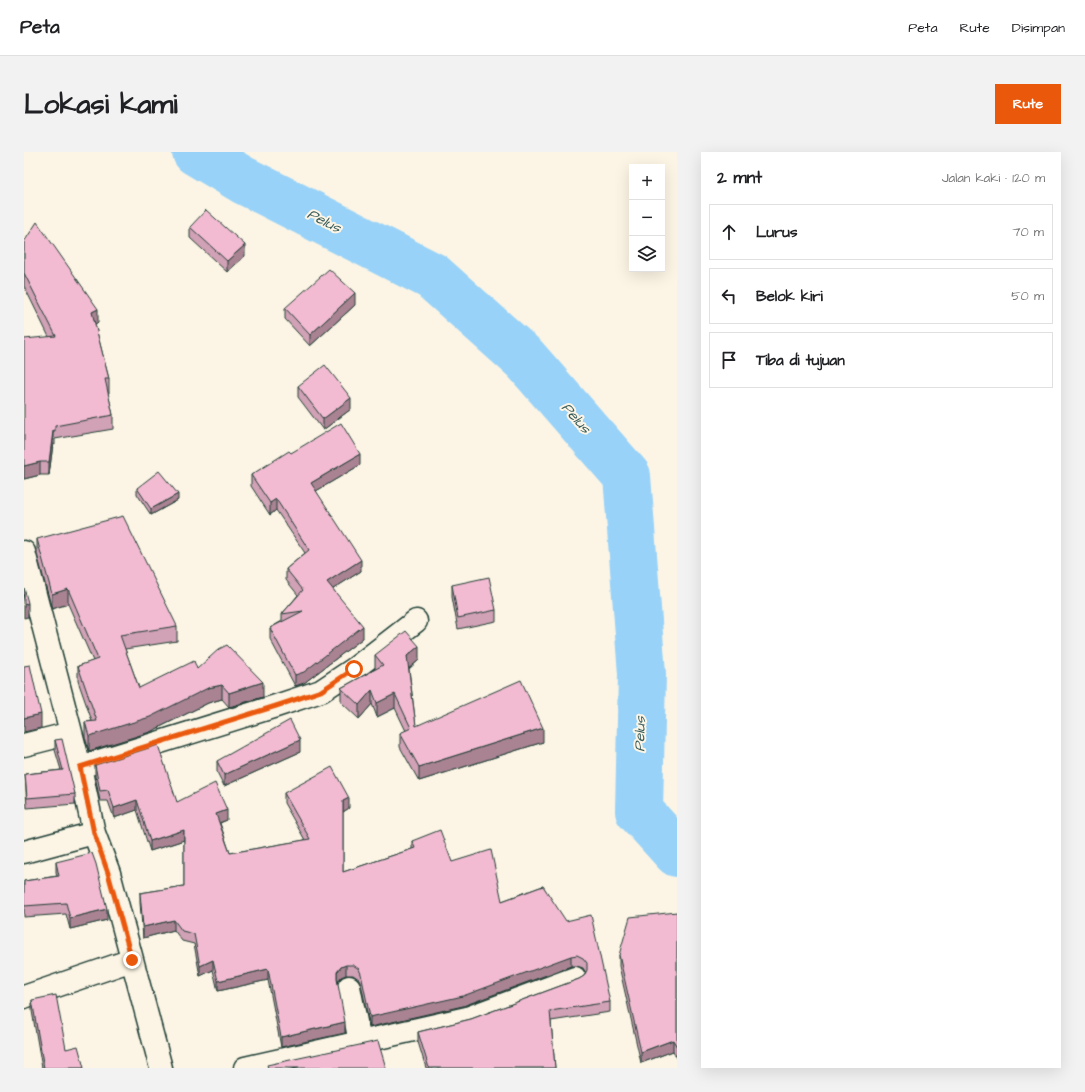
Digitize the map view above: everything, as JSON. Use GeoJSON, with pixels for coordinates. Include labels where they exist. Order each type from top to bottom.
{"type":"FeatureCollection","features":[{"type":"Feature","properties":{"kind":"street"},"geometry":{"type":"LineString","coordinates":[[24,552],[80,767],[94,833],[108,873],[160,1068]]}},
{"type":"Feature","properties":{"kind":"street"},"geometry":{"type":"LineString","coordinates":[[80,767],[321,691],[354,669],[416,621]]}},
{"type":"Feature","properties":{"kind":"street"},"geometry":{"type":"LineString","coordinates":[[24,745],[71,733]]}},
{"type":"Feature","properties":{"kind":"street"},"geometry":{"type":"LineString","coordinates":[[24,852],[94,833]]}},
{"type":"Feature","properties":{"kind":"street"},"geometry":{"type":"LineString","coordinates":[[24,997],[132,960]]}},
{"type":"Feature","properties":{"kind":"street"},"geometry":{"type":"LineString","coordinates":[[245,1068],[467,1018],[575,978]]}},
{"type":"Feature","properties":{"kind":"street"},"geometry":{"type":"LineString","coordinates":[[349,987],[360,1042]]}},
{"type":"Feature","properties":{"kind":"building"},"geometry":{"type":"Polygon","coordinates":[[[206,210],[245,245],[227,261],[190,227],[206,210]]]}},
{"type":"Feature","properties":{"kind":"building"},"geometry":{"type":"Polygon","coordinates":[[[37,222],[98,309],[92,312],[109,379],[105,379],[113,415],[55,426],[49,462],[40,462],[24,466],[24,339],[56,336],[24,273],[24,242],[37,222]]]}},
{"type":"Feature","properties":{"kind":"building"},"geometry":{"type":"Polygon","coordinates":[[[329,269],[355,293],[310,335],[285,308],[329,269]]]}},
{"type":"Feature","properties":{"kind":"building"},"geometry":{"type":"Polygon","coordinates":[[[325,365],[351,398],[323,419],[298,386],[325,365]]]}},
{"type":"Feature","properties":{"kind":"building"},"geometry":{"type":"Polygon","coordinates":[[[341,423],[360,454],[311,483],[361,560],[327,582],[363,626],[304,672],[295,675],[270,628],[303,611],[282,614],[303,590],[286,569],[309,550],[276,499],[270,503],[251,475],[289,451],[291,453],[341,423]]]}},
{"type":"Feature","properties":{"kind":"building"},"geometry":{"type":"Polygon","coordinates":[[[159,471],[178,494],[151,509],[137,488],[159,471]]]}},
{"type":"Feature","properties":{"kind":"building"},"geometry":{"type":"Polygon","coordinates":[[[123,516],[177,626],[120,635],[139,688],[194,661],[197,669],[219,649],[227,645],[263,682],[229,693],[222,685],[208,688],[150,717],[89,736],[85,722],[97,721],[78,666],[98,659],[68,589],[52,594],[37,539],[123,516]]]}},
{"type":"Feature","properties":{"kind":"building"},"geometry":{"type":"Polygon","coordinates":[[[489,577],[496,610],[458,618],[452,585],[489,577]]]}},
{"type":"Feature","properties":{"kind":"building"},"geometry":{"type":"Polygon","coordinates":[[[24,588],[28,603],[24,605],[24,588]]]}},
{"type":"Feature","properties":{"kind":"building"},"geometry":{"type":"Polygon","coordinates":[[[406,631],[419,646],[407,656],[416,726],[521,680],[543,728],[419,767],[400,733],[411,728],[395,694],[377,703],[372,690],[359,705],[341,688],[383,665],[375,655],[406,631]]]}},
{"type":"Feature","properties":{"kind":"building"},"geometry":{"type":"Polygon","coordinates":[[[30,665],[41,714],[24,718],[24,666],[30,665]]]}},
{"type":"Feature","properties":{"kind":"building"},"geometry":{"type":"Polygon","coordinates":[[[290,720],[300,740],[224,775],[217,761],[290,720]]]}},
{"type":"Feature","properties":{"kind":"building"},"geometry":{"type":"Polygon","coordinates":[[[62,739],[75,794],[27,798],[25,774],[63,770],[55,740],[62,739]]]}},
{"type":"Feature","properties":{"kind":"building"},"geometry":{"type":"Polygon","coordinates":[[[158,745],[177,802],[215,783],[227,810],[216,814],[230,853],[310,839],[284,793],[332,767],[349,798],[343,801],[343,872],[415,848],[412,841],[440,830],[452,862],[491,850],[502,901],[543,886],[566,921],[591,915],[610,1002],[550,1011],[555,1068],[429,1068],[418,1032],[471,1019],[579,979],[584,976],[587,970],[587,963],[583,958],[577,955],[571,956],[463,996],[370,1017],[359,969],[353,965],[346,965],[341,967],[337,972],[345,1022],[281,1037],[268,969],[218,981],[213,960],[200,966],[194,934],[182,931],[174,920],[143,927],[140,893],[184,886],[184,830],[150,841],[137,800],[114,808],[108,790],[100,791],[95,765],[158,745]]]}},
{"type":"Feature","properties":{"kind":"building"},"geometry":{"type":"Polygon","coordinates":[[[92,853],[107,909],[70,918],[66,903],[24,906],[24,881],[59,876],[56,862],[92,853]]]}},
{"type":"Feature","properties":{"kind":"building"},"geometry":{"type":"Polygon","coordinates":[[[677,912],[677,1047],[673,1040],[641,1052],[619,955],[630,917],[677,912]]]}},
{"type":"Feature","properties":{"kind":"building"},"geometry":{"type":"Polygon","coordinates":[[[56,995],[66,1049],[78,1046],[84,1068],[44,1068],[32,1000],[56,995]]]}},
{"type":"Feature","properties":{"kind":"building"},"geometry":{"type":"Polygon","coordinates":[[[378,1041],[386,1068],[268,1068],[267,1065],[378,1041]]]}},
{"type":"Feature","properties":{"kind":"waterway","name":"Pelus"},"geometry":{"type":"LineString","coordinates":[[196,152],[243,180],[432,276],[525,359],[627,476],[642,674],[639,811],[677,853]]}},
{"type":"Feature","properties":{"kind":"route"},"geometry":{"type":"LineString","coordinates":[[132,960],[108,873],[94,833],[80,767],[321,691],[354,669]]}}]}
